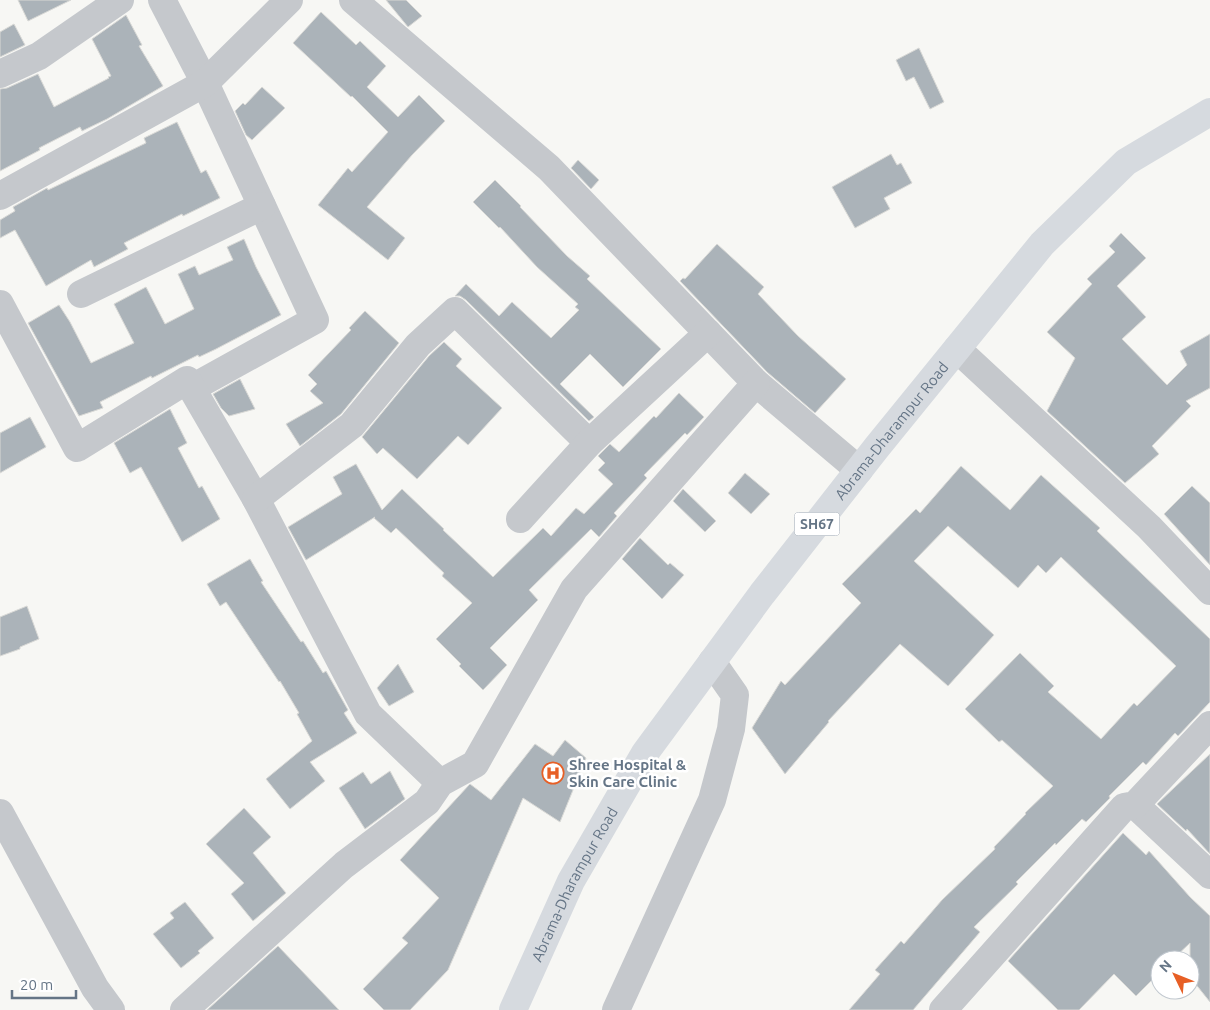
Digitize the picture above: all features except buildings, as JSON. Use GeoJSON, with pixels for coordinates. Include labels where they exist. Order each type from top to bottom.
{"type":"FeatureCollection","features":[{"type":"Feature","properties":{"kind":"main road","name":"Abrama-Dharampur Road"},"geometry":{"type":"LineString","coordinates":[[514,1010],[571,881],[645,753],[762,594],[956,349],[1042,244],[1126,162],[1206,121]]}},
{"type":"Feature","properties":{"kind":"street"},"geometry":{"type":"LineString","coordinates":[[0,74],[38,56],[120,0]]}},
{"type":"Feature","properties":{"kind":"street"},"geometry":{"type":"LineString","coordinates":[[162,0],[205,83],[315,320],[192,388]]}},
{"type":"Feature","properties":{"kind":"street"},"geometry":{"type":"LineString","coordinates":[[0,196],[205,83],[289,0]]}},
{"type":"Feature","properties":{"kind":"street"},"geometry":{"type":"LineString","coordinates":[[353,0],[550,168],[756,383],[860,470]]}},
{"type":"Feature","properties":{"kind":"street"},"geometry":{"type":"LineString","coordinates":[[81,294],[262,206]]}},
{"type":"Feature","properties":{"kind":"street"},"geometry":{"type":"LineString","coordinates":[[0,304],[77,448],[187,380],[256,499],[368,714],[440,783]]}},
{"type":"Feature","properties":{"kind":"street"},"geometry":{"type":"LineString","coordinates":[[256,499],[352,425],[418,345],[455,311],[589,443]]}},
{"type":"Feature","properties":{"kind":"street"},"geometry":{"type":"LineString","coordinates":[[520,519],[589,443],[708,333]]}},
{"type":"Feature","properties":{"kind":"street"},"geometry":{"type":"LineString","coordinates":[[956,349],[1149,527],[1210,591]]}},
{"type":"Feature","properties":{"kind":"street"},"geometry":{"type":"LineString","coordinates":[[184,1010],[344,865],[427,802],[440,783],[475,764],[574,589],[756,383]]}},
{"type":"Feature","properties":{"kind":"street"},"geometry":{"type":"LineString","coordinates":[[616,1010],[714,791],[731,729],[735,695],[712,662]]}},
{"type":"Feature","properties":{"kind":"street"},"geometry":{"type":"LineString","coordinates":[[943,1010],[1124,807],[1134,804],[1210,725]]}},
{"type":"Feature","properties":{"kind":"street"},"geometry":{"type":"LineString","coordinates":[[1134,804],[1210,875]]}},
{"type":"Feature","properties":{"kind":"street"},"geometry":{"type":"LineString","coordinates":[[0,813],[95,988],[111,1010]]}},
{"type":"Feature","properties":{"kind":"place","name":"Shree Hospital & Skin Care Clinic"},"geometry":{"type":"Point","coordinates":[553,773]}}]}
